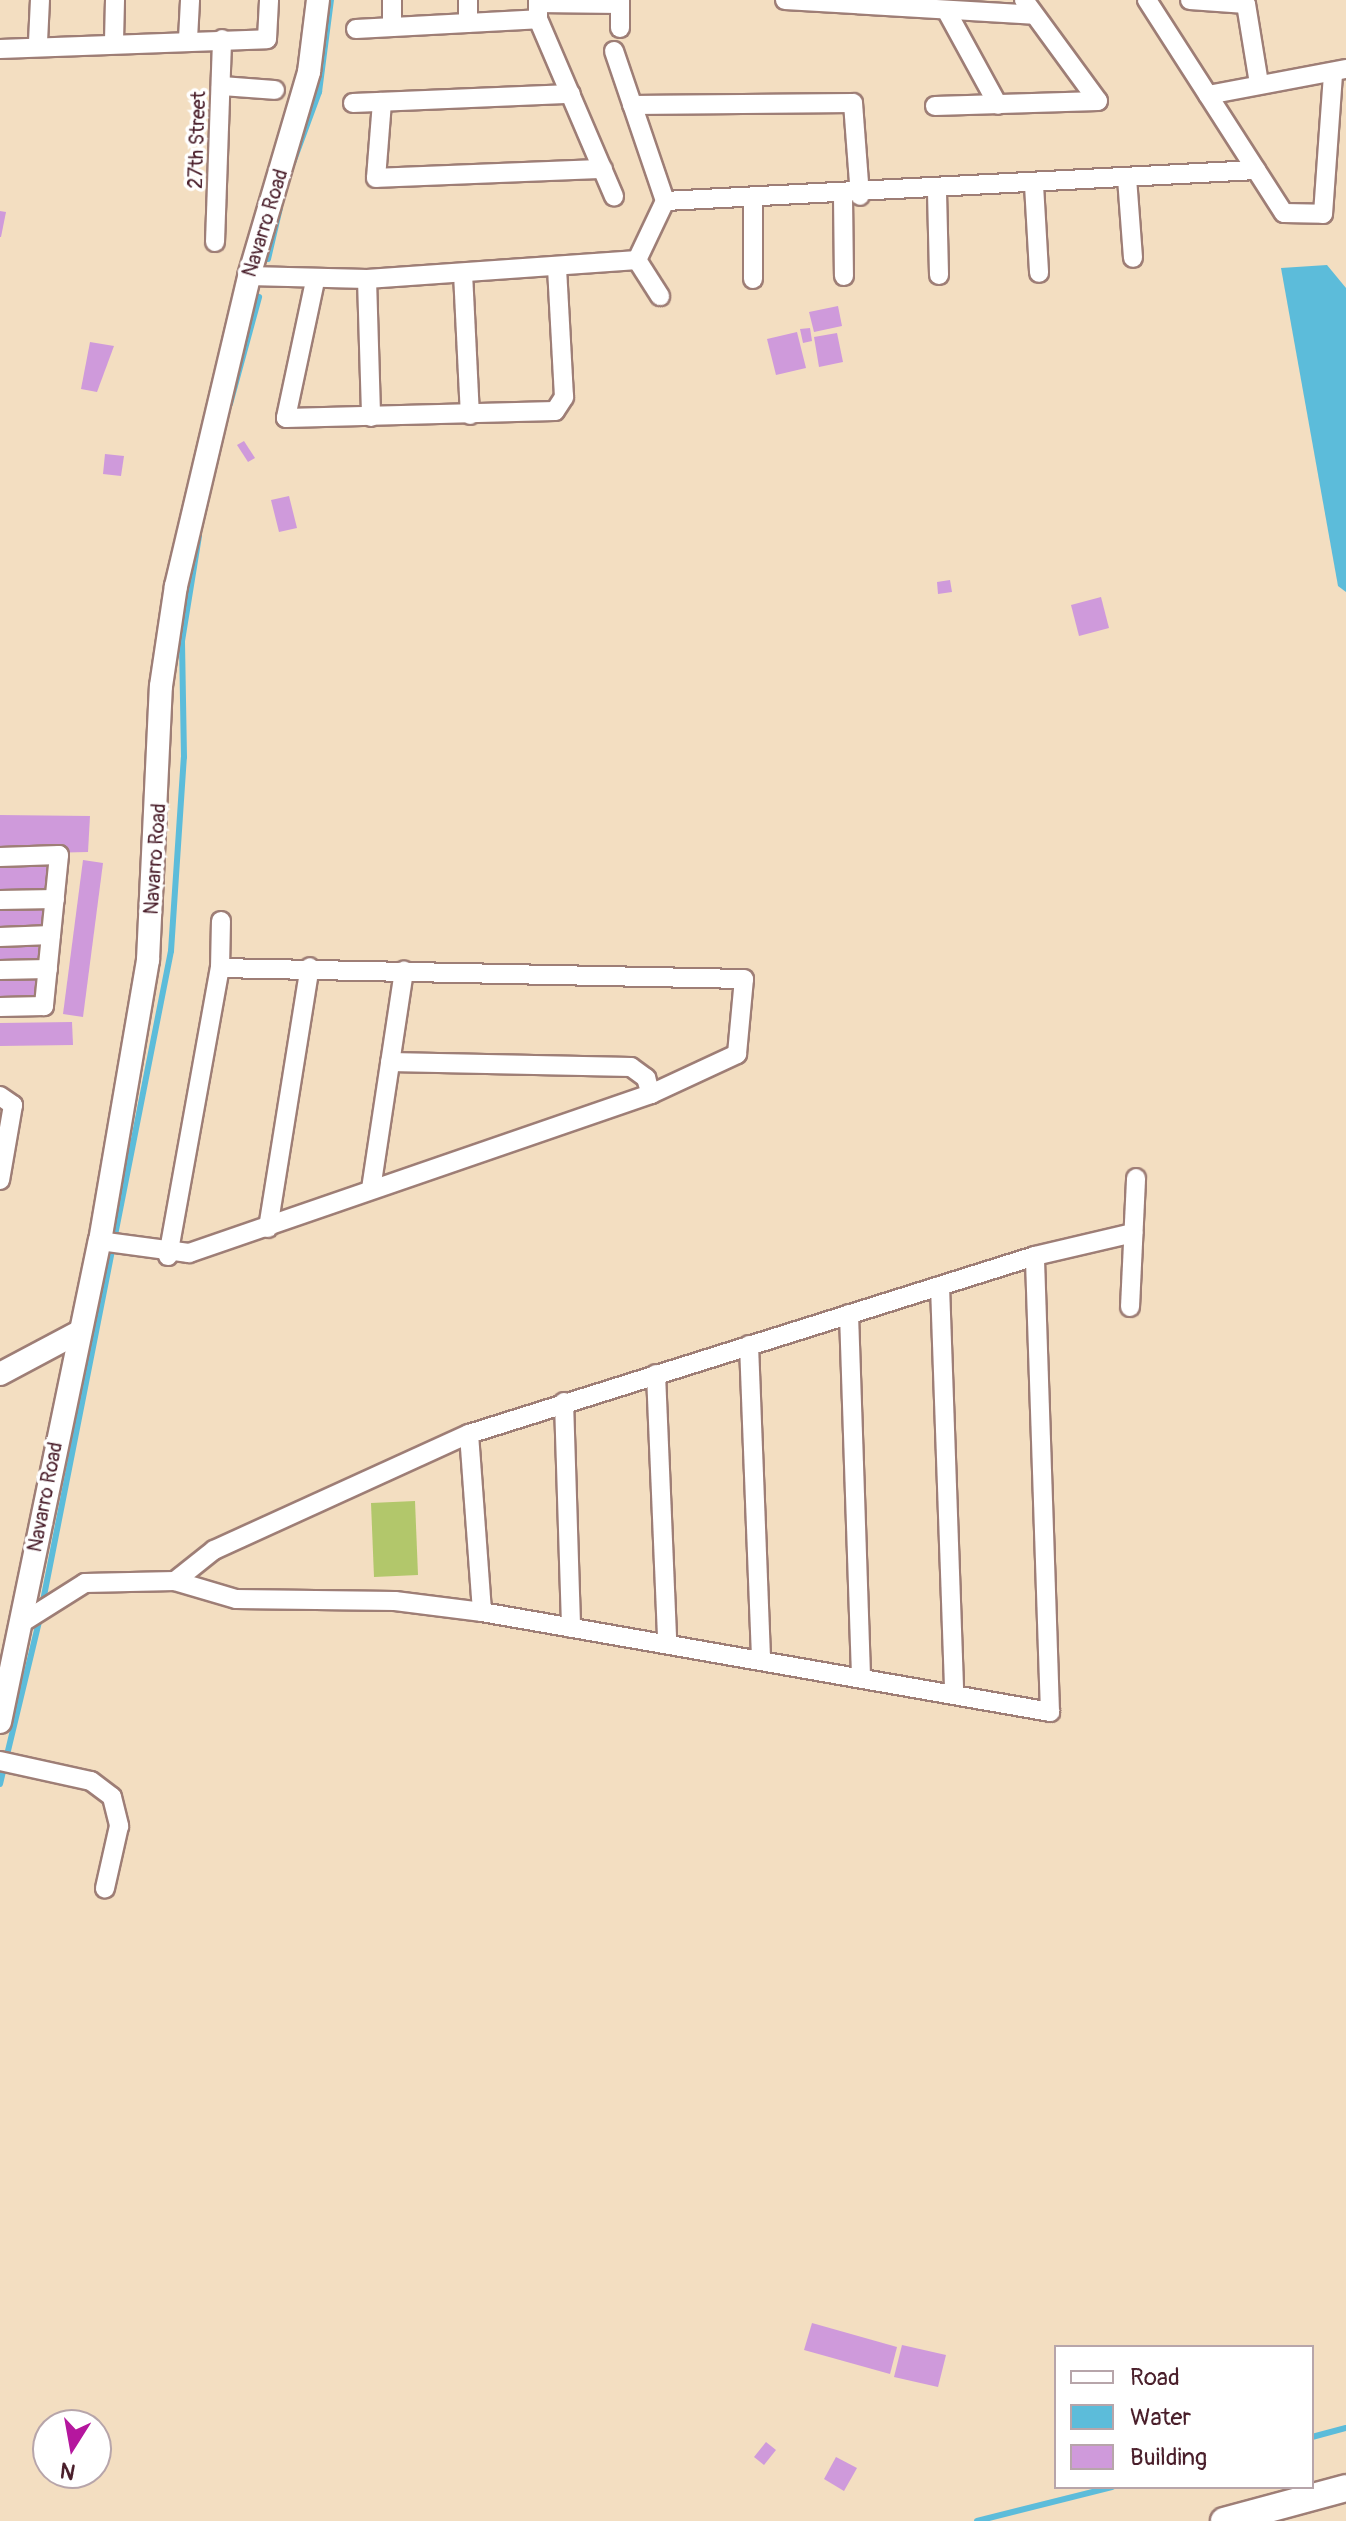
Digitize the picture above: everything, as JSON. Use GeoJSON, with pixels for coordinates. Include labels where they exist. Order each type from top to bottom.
{"type":"FeatureCollection","features":[{"type":"Feature","properties":{"kind":"main road"},"geometry":{"type":"LineString","coordinates":[[1224,2521],[1346,2488]]}},
{"type":"Feature","properties":{"kind":"street"},"geometry":{"type":"LineString","coordinates":[[38,42],[40,0]]}},
{"type":"Feature","properties":{"kind":"street"},"geometry":{"type":"LineString","coordinates":[[114,41],[115,0]]}},
{"type":"Feature","properties":{"kind":"street"},"geometry":{"type":"LineString","coordinates":[[188,39],[190,0]]}},
{"type":"Feature","properties":{"kind":"street"},"geometry":{"type":"LineString","coordinates":[[0,49],[38,42],[267,39],[269,0]]}},
{"type":"Feature","properties":{"kind":"street","name":"Navarro Road"},"geometry":{"type":"LineString","coordinates":[[0,1722],[35,1615],[77,1333],[110,1243],[148,960],[169,622],[249,276],[309,72],[318,0]]}},
{"type":"Feature","properties":{"kind":"street"},"geometry":{"type":"LineString","coordinates":[[392,0],[392,27]]}},
{"type":"Feature","properties":{"kind":"street"},"geometry":{"type":"LineString","coordinates":[[468,0],[468,23]]}},
{"type":"Feature","properties":{"kind":"street"},"geometry":{"type":"LineString","coordinates":[[785,0],[946,10],[1029,7],[1098,101],[935,106]]}},
{"type":"Feature","properties":{"kind":"street"},"geometry":{"type":"LineString","coordinates":[[1147,0],[1256,170],[1284,213],[1323,214],[1339,71],[1259,83],[1208,95]]}},
{"type":"Feature","properties":{"kind":"street"},"geometry":{"type":"LineString","coordinates":[[1190,0],[1246,4],[1259,83]]}},
{"type":"Feature","properties":{"kind":"street"},"geometry":{"type":"LineString","coordinates":[[356,29],[468,23],[538,8],[620,2],[620,28]]}},
{"type":"Feature","properties":{"kind":"street"},"geometry":{"type":"LineString","coordinates":[[538,8],[614,196]]}},
{"type":"Feature","properties":{"kind":"street"},"geometry":{"type":"LineString","coordinates":[[946,10],[998,105]]}},
{"type":"Feature","properties":{"kind":"street","name":"27th Street"},"geometry":{"type":"LineString","coordinates":[[215,242],[222,39]]}},
{"type":"Feature","properties":{"kind":"street"},"geometry":{"type":"LineString","coordinates":[[614,51],[665,201],[637,260]]}},
{"type":"Feature","properties":{"kind":"street"},"geometry":{"type":"LineString","coordinates":[[221,86],[275,90]]}},
{"type":"Feature","properties":{"kind":"street"},"geometry":{"type":"LineString","coordinates":[[353,103],[571,94]]}},
{"type":"Feature","properties":{"kind":"street"},"geometry":{"type":"LineString","coordinates":[[382,102],[376,178],[603,169]]}},
{"type":"Feature","properties":{"kind":"street"},"geometry":{"type":"LineString","coordinates":[[632,105],[853,103],[852,197],[844,276]]}},
{"type":"Feature","properties":{"kind":"street"},"geometry":{"type":"LineString","coordinates":[[665,201],[852,197],[1256,170]]}},
{"type":"Feature","properties":{"kind":"street"},"geometry":{"type":"LineString","coordinates":[[1127,178],[1133,258]]}},
{"type":"Feature","properties":{"kind":"street"},"geometry":{"type":"LineString","coordinates":[[1034,185],[1039,273]]}},
{"type":"Feature","properties":{"kind":"street"},"geometry":{"type":"LineString","coordinates":[[937,192],[939,275]]}},
{"type":"Feature","properties":{"kind":"street"},"geometry":{"type":"LineString","coordinates":[[753,199],[753,279]]}},
{"type":"Feature","properties":{"kind":"street"},"geometry":{"type":"LineString","coordinates":[[249,276],[315,281],[367,279],[637,260]]}},
{"type":"Feature","properties":{"kind":"street"},"geometry":{"type":"LineString","coordinates":[[637,260],[660,296]]}},
{"type":"Feature","properties":{"kind":"street"},"geometry":{"type":"LineString","coordinates":[[315,281],[284,415],[470,415],[564,405],[557,266]]}},
{"type":"Feature","properties":{"kind":"street"},"geometry":{"type":"LineString","coordinates":[[463,273],[470,415]]}},
{"type":"Feature","properties":{"kind":"street"},"geometry":{"type":"LineString","coordinates":[[367,279],[371,417]]}},
{"type":"Feature","properties":{"kind":"street"},"geometry":{"type":"LineString","coordinates":[[0,857],[59,855],[44,1006],[0,1007]]}},
{"type":"Feature","properties":{"kind":"street"},"geometry":{"type":"LineString","coordinates":[[0,900],[55,899]]}},
{"type":"Feature","properties":{"kind":"street"},"geometry":{"type":"LineString","coordinates":[[168,1256],[220,968],[221,921]]}},
{"type":"Feature","properties":{"kind":"street"},"geometry":{"type":"LineString","coordinates":[[0,937],[51,935]]}},
{"type":"Feature","properties":{"kind":"street"},"geometry":{"type":"LineString","coordinates":[[110,1243],[168,1256],[268,1228],[371,1189],[651,1094],[733,1060],[744,979],[310,967],[220,968]]}},
{"type":"Feature","properties":{"kind":"street"},"geometry":{"type":"LineString","coordinates":[[268,1228],[310,967]]}},
{"type":"Feature","properties":{"kind":"street"},"geometry":{"type":"LineString","coordinates":[[0,970],[48,969]]}},
{"type":"Feature","properties":{"kind":"street"},"geometry":{"type":"LineString","coordinates":[[371,1189],[404,970]]}},
{"type":"Feature","properties":{"kind":"street"},"geometry":{"type":"LineString","coordinates":[[390,1062],[631,1067],[651,1094]]}},
{"type":"Feature","properties":{"kind":"street"},"geometry":{"type":"LineString","coordinates":[[0,1096],[13,1105],[0,1180]]}},
{"type":"Feature","properties":{"kind":"street"},"geometry":{"type":"LineString","coordinates":[[1130,1307],[1136,1178]]}},
{"type":"Feature","properties":{"kind":"street"},"geometry":{"type":"LineString","coordinates":[[175,1581],[214,1550],[469,1434],[1035,1256],[1133,1233]]}},
{"type":"Feature","properties":{"kind":"street"},"geometry":{"type":"LineString","coordinates":[[35,1615],[85,1583],[175,1581],[236,1599],[395,1601],[667,1640],[1050,1712],[1035,1256]]}},
{"type":"Feature","properties":{"kind":"street"},"geometry":{"type":"LineString","coordinates":[[940,1286],[954,1694]]}},
{"type":"Feature","properties":{"kind":"street"},"geometry":{"type":"LineString","coordinates":[[849,1314],[861,1675]]}},
{"type":"Feature","properties":{"kind":"street"},"geometry":{"type":"LineString","coordinates":[[2,1372],[77,1333]]}},
{"type":"Feature","properties":{"kind":"street"},"geometry":{"type":"LineString","coordinates":[[749,1345],[761,1659]]}},
{"type":"Feature","properties":{"kind":"street"},"geometry":{"type":"LineString","coordinates":[[656,1374],[667,1640]]}},
{"type":"Feature","properties":{"kind":"street"},"geometry":{"type":"LineString","coordinates":[[564,1402],[571,1628]]}},
{"type":"Feature","properties":{"kind":"street"},"geometry":{"type":"LineString","coordinates":[[469,1434],[482,1612]]}},
{"type":"Feature","properties":{"kind":"street"},"geometry":{"type":"LineString","coordinates":[[5,1762],[91,1781],[112,1797],[119,1826],[105,1888]]}},
{"type":"Feature","properties":{"kind":"green space"},"geometry":{"type":"Polygon","coordinates":[[[415,1501],[418,1575],[374,1577],[371,1503],[415,1501]]]}},
{"type":"Feature","properties":{"kind":"water"},"geometry":{"type":"Polygon","coordinates":[[[1327,265],[1346,288],[1346,592],[1338,586],[1281,268],[1327,265]]]}},
{"type":"Feature","properties":{"kind":"building"},"geometry":{"type":"Polygon","coordinates":[[[0,211],[6,212],[1,237],[0,237],[0,211]]]}},
{"type":"Feature","properties":{"kind":"building"},"geometry":{"type":"Polygon","coordinates":[[[838,306],[842,326],[814,332],[809,312],[838,306]]]}},
{"type":"Feature","properties":{"kind":"building"},"geometry":{"type":"Polygon","coordinates":[[[810,328],[812,341],[803,343],[800,329],[810,328]]]}},
{"type":"Feature","properties":{"kind":"building"},"geometry":{"type":"Polygon","coordinates":[[[797,332],[806,368],[776,375],[767,339],[797,332]]]}},
{"type":"Feature","properties":{"kind":"building"},"geometry":{"type":"Polygon","coordinates":[[[837,333],[843,362],[819,367],[814,337],[837,333]]]}},
{"type":"Feature","properties":{"kind":"building"},"geometry":{"type":"Polygon","coordinates":[[[90,342],[114,346],[97,392],[81,389],[90,342]]]}},
{"type":"Feature","properties":{"kind":"building"},"geometry":{"type":"Polygon","coordinates":[[[244,441],[255,458],[248,462],[237,445],[244,441]]]}},
{"type":"Feature","properties":{"kind":"building"},"geometry":{"type":"Polygon","coordinates":[[[105,454],[124,456],[121,476],[103,474],[105,454]]]}},
{"type":"Feature","properties":{"kind":"building"},"geometry":{"type":"Polygon","coordinates":[[[289,496],[297,528],[279,532],[271,500],[289,496]]]}},
{"type":"Feature","properties":{"kind":"building"},"geometry":{"type":"Polygon","coordinates":[[[950,580],[952,592],[938,594],[937,582],[950,580]]]}},
{"type":"Feature","properties":{"kind":"building"},"geometry":{"type":"Polygon","coordinates":[[[1101,597],[1109,628],[1079,636],[1071,605],[1101,597]]]}},
{"type":"Feature","properties":{"kind":"building"},"geometry":{"type":"Polygon","coordinates":[[[0,815],[90,816],[88,852],[0,854],[0,815]]]}},
{"type":"Feature","properties":{"kind":"building"},"geometry":{"type":"Polygon","coordinates":[[[83,860],[103,863],[83,1017],[63,1014],[83,860]]]}},
{"type":"Feature","properties":{"kind":"building"},"geometry":{"type":"Polygon","coordinates":[[[50,862],[51,892],[0,894],[0,864],[50,862]]]}},
{"type":"Feature","properties":{"kind":"building"},"geometry":{"type":"Polygon","coordinates":[[[44,904],[45,926],[0,928],[0,906],[44,904]]]}},
{"type":"Feature","properties":{"kind":"building"},"geometry":{"type":"Polygon","coordinates":[[[38,940],[39,960],[0,961],[0,942],[38,940]]]}},
{"type":"Feature","properties":{"kind":"building"},"geometry":{"type":"Polygon","coordinates":[[[39,973],[38,1000],[0,1002],[0,974],[39,973]]]}},
{"type":"Feature","properties":{"kind":"building"},"geometry":{"type":"Polygon","coordinates":[[[72,1022],[73,1045],[0,1046],[0,1023],[72,1022]]]}},
{"type":"Feature","properties":{"kind":"building"},"geometry":{"type":"Polygon","coordinates":[[[812,2323],[897,2347],[890,2374],[804,2350],[812,2323]]]}},
{"type":"Feature","properties":{"kind":"building"},"geometry":{"type":"Polygon","coordinates":[[[902,2345],[946,2355],[938,2387],[894,2377],[902,2345]]]}},
{"type":"Feature","properties":{"kind":"building"},"geometry":{"type":"Polygon","coordinates":[[[766,2442],[776,2450],[764,2465],[754,2457],[766,2442]]]}},
{"type":"Feature","properties":{"kind":"building"},"geometry":{"type":"Polygon","coordinates":[[[836,2457],[857,2468],[844,2491],[824,2479],[836,2457]]]}},
{"type":"Feature","properties":{"kind":"waterway"},"geometry":{"type":"LineString","coordinates":[[293,163],[319,92],[331,0]]}},
{"type":"Feature","properties":{"kind":"waterway"},"geometry":{"type":"LineString","coordinates":[[268,259],[280,208]]}},
{"type":"Feature","properties":{"kind":"waterway"},"geometry":{"type":"LineString","coordinates":[[230,404],[259,297]]}},
{"type":"Feature","properties":{"kind":"waterway"},"geometry":{"type":"LineString","coordinates":[[42,1606],[171,951],[184,757],[182,641],[199,536]]}},
{"type":"Feature","properties":{"kind":"waterway"},"geometry":{"type":"LineString","coordinates":[[0,1784],[40,1617]]}},
{"type":"Feature","properties":{"kind":"waterway"},"geometry":{"type":"LineString","coordinates":[[1314,2436],[1346,2428]]}},
{"type":"Feature","properties":{"kind":"waterway"},"geometry":{"type":"LineString","coordinates":[[977,2521],[1104,2489]]}}]}
